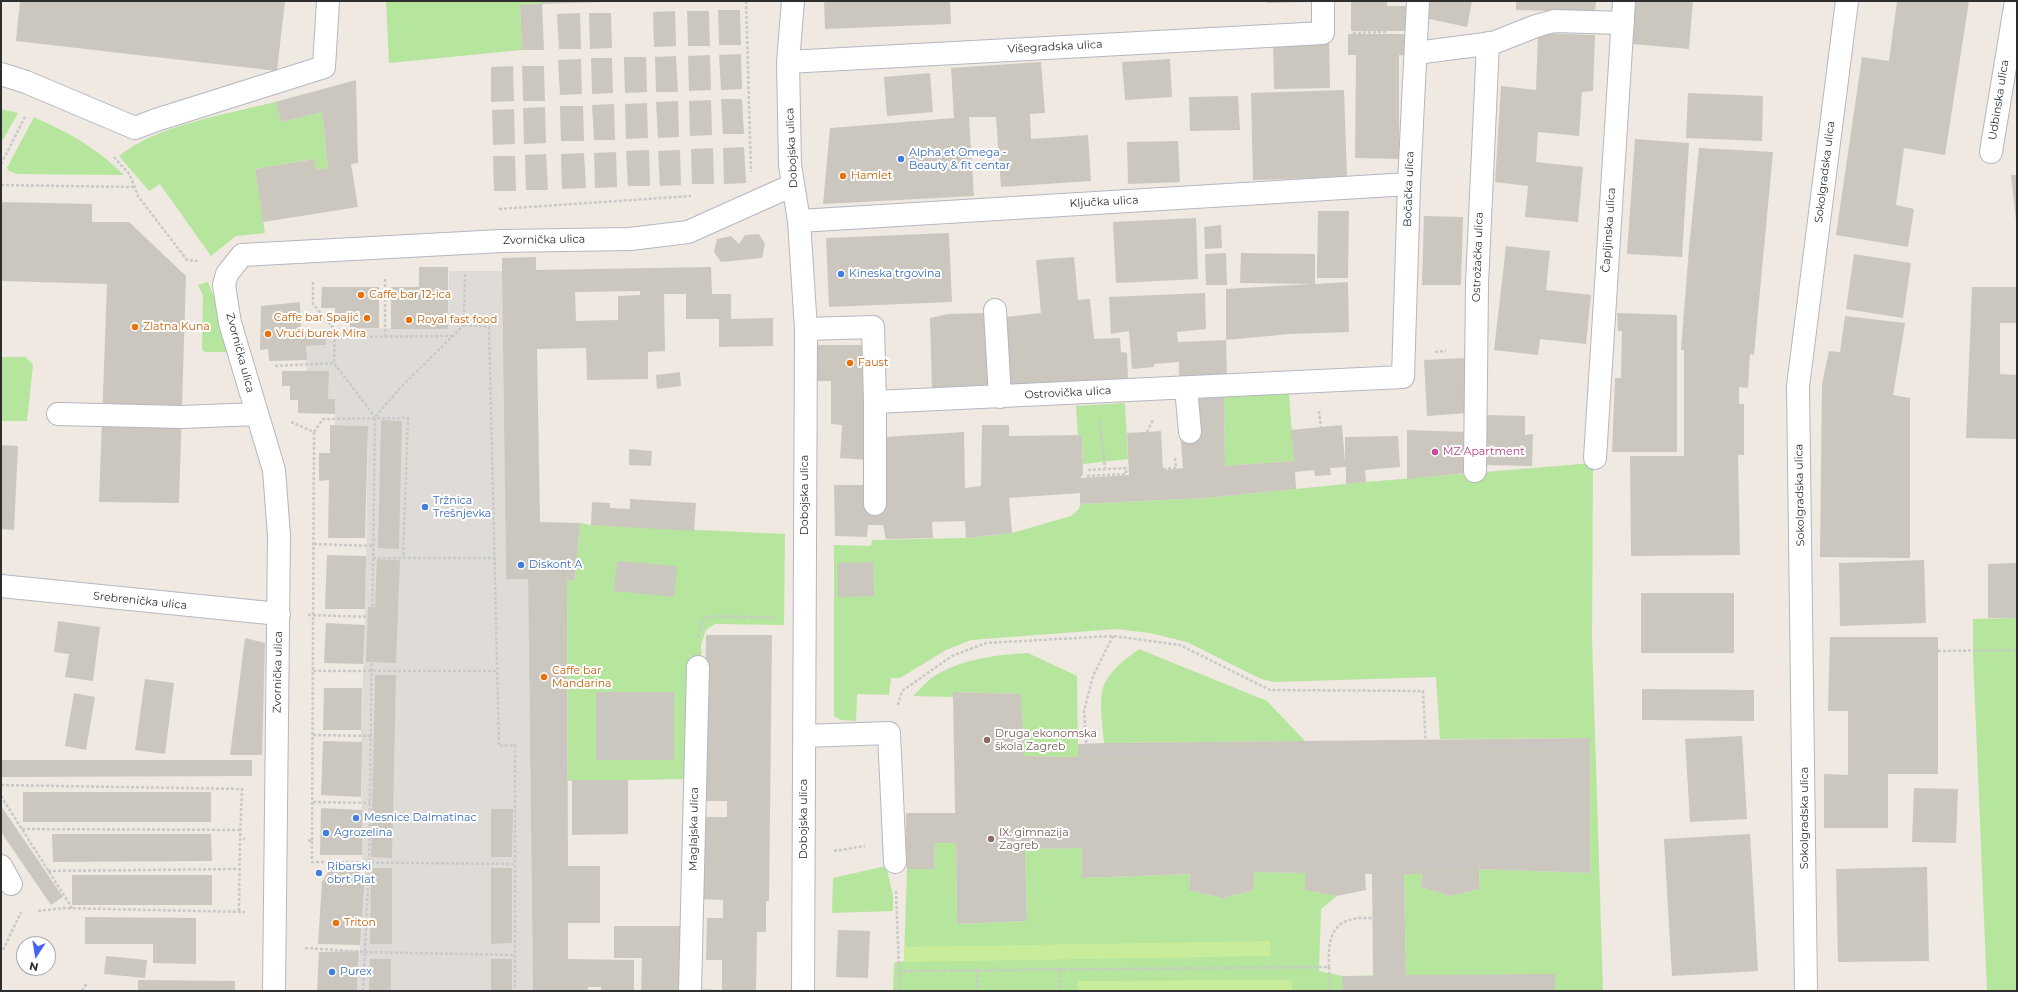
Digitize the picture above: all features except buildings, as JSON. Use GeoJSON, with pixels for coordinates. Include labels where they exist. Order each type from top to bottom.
{"type":"FeatureCollection","features":[{"type":"Feature","properties":{"kind":"street"},"geometry":{"type":"LineString","coordinates":[[1,74],[26,82],[135,128],[324,67],[328,1]]}},
{"type":"Feature","properties":{"kind":"street","name":"Dobojska ulica"},"geometry":{"type":"LineString","coordinates":[[793,1],[788,62],[790,164],[799,221],[806,330],[803,991]]}},
{"type":"Feature","properties":{"kind":"street","name":"Višegradska ulica"},"geometry":{"type":"LineString","coordinates":[[788,62],[1323,33],[1323,1]]}},
{"type":"Feature","properties":{"kind":"street","name":"Bočačka ulica"},"geometry":{"type":"LineString","coordinates":[[1403,377],[1409,184],[1418,1]]}},
{"type":"Feature","properties":{"kind":"street","name":"Čapljinska ulica"},"geometry":{"type":"LineString","coordinates":[[1595,458],[1624,1]]}},
{"type":"Feature","properties":{"kind":"street","name":"Sokolgradska ulica"},"geometry":{"type":"LineString","coordinates":[[1806,991],[1803,652],[1798,386],[1847,1]]}},
{"type":"Feature","properties":{"kind":"street","name":"Udbinska ulica"},"geometry":{"type":"LineString","coordinates":[[1991,152],[2016,1]]}},
{"type":"Feature","properties":{"kind":"street"},"geometry":{"type":"LineString","coordinates":[[1416,53],[1488,43],[1554,21],[1622,23]]}},
{"type":"Feature","properties":{"kind":"street","name":"Ostrožačka ulica"},"geometry":{"type":"LineString","coordinates":[[1475,471],[1477,276],[1488,43]]}},
{"type":"Feature","properties":{"kind":"street","name":"Ključka ulica"},"geometry":{"type":"LineString","coordinates":[[799,221],[1409,184]]}},
{"type":"Feature","properties":{"kind":"street","name":"Zvornička ulica"},"geometry":{"type":"LineString","coordinates":[[274,991],[279,536],[274,470],[230,323],[224,285],[227,274],[242,255],[466,242],[630,239],[688,232],[793,185]]}},
{"type":"Feature","properties":{"kind":"street"},"geometry":{"type":"LineString","coordinates":[[995,310],[1000,397]]}},
{"type":"Feature","properties":{"kind":"street"},"geometry":{"type":"LineString","coordinates":[[806,330],[874,327],[875,504]]}},
{"type":"Feature","properties":{"kind":"street","name":"Ostrovička ulica"},"geometry":{"type":"LineString","coordinates":[[875,402],[1403,377]]}},
{"type":"Feature","properties":{"kind":"street"},"geometry":{"type":"LineString","coordinates":[[1186,388],[1190,432]]}},
{"type":"Feature","properties":{"kind":"street"},"geometry":{"type":"LineString","coordinates":[[58,414],[182,417],[257,414]]}},
{"type":"Feature","properties":{"kind":"street","name":"Srebrenička ulica"},"geometry":{"type":"LineString","coordinates":[[1,586],[279,614]]}},
{"type":"Feature","properties":{"kind":"street","name":"Maglajska ulica"},"geometry":{"type":"LineString","coordinates":[[690,991],[698,667]]}},
{"type":"Feature","properties":{"kind":"street"},"geometry":{"type":"LineString","coordinates":[[804,736],[890,733],[895,862]]}},
{"type":"Feature","properties":{"kind":"path"},"geometry":{"type":"LineString","coordinates":[[746,1],[751,178]]}},
{"type":"Feature","properties":{"kind":"path"},"geometry":{"type":"LineString","coordinates":[[1,164],[29,109]]}},
{"type":"Feature","properties":{"kind":"path"},"geometry":{"type":"LineString","coordinates":[[114,157],[130,175],[138,196],[187,260],[235,262]]}},
{"type":"Feature","properties":{"kind":"path"},"geometry":{"type":"LineString","coordinates":[[1,185],[133,186]]}},
{"type":"Feature","properties":{"kind":"path"},"geometry":{"type":"LineString","coordinates":[[498,209],[699,196]]}},
{"type":"Feature","properties":{"kind":"path"},"geometry":{"type":"LineString","coordinates":[[375,417],[403,385],[464,325],[466,242]]}},
{"type":"Feature","properties":{"kind":"path"},"geometry":{"type":"LineString","coordinates":[[385,247],[385,337]]}},
{"type":"Feature","properties":{"kind":"path"},"geometry":{"type":"LineString","coordinates":[[312,251],[313,304],[335,330],[334,363],[375,417],[369,864],[363,991]]}},
{"type":"Feature","properties":{"kind":"path"},"geometry":{"type":"LineString","coordinates":[[464,325],[489,327],[499,746],[515,745],[515,991]]}},
{"type":"Feature","properties":{"kind":"path"},"geometry":{"type":"LineString","coordinates":[[335,337],[452,336]]}},
{"type":"Feature","properties":{"kind":"path"},"geometry":{"type":"LineString","coordinates":[[1404,354],[1476,349]]}},
{"type":"Feature","properties":{"kind":"path"},"geometry":{"type":"LineString","coordinates":[[272,366],[334,363]]}},
{"type":"Feature","properties":{"kind":"path"},"geometry":{"type":"LineString","coordinates":[[1097,392],[1104,469]]}},
{"type":"Feature","properties":{"kind":"path"},"geometry":{"type":"LineString","coordinates":[[314,432],[323,419],[375,417],[408,418],[403,558]]}},
{"type":"Feature","properties":{"kind":"path"},"geometry":{"type":"LineString","coordinates":[[1147,432],[1153,420]]}},
{"type":"Feature","properties":{"kind":"path"},"geometry":{"type":"LineString","coordinates":[[1087,476],[1126,474],[1126,468],[1088,470]]}},
{"type":"Feature","properties":{"kind":"path"},"geometry":{"type":"LineString","coordinates":[[314,544],[373,546]]}},
{"type":"Feature","properties":{"kind":"path"},"geometry":{"type":"LineString","coordinates":[[373,558],[494,558]]}},
{"type":"Feature","properties":{"kind":"path"},"geometry":{"type":"LineString","coordinates":[[279,614],[372,617]]}},
{"type":"Feature","properties":{"kind":"path"},"geometry":{"type":"LineString","coordinates":[[698,667],[697,638],[704,618],[718,616],[784,619]]}},
{"type":"Feature","properties":{"kind":"path"},"geometry":{"type":"LineString","coordinates":[[1113,636],[1093,676],[1084,711],[1087,754],[1426,749],[1582,744],[1583,863],[1388,866],[1390,975]]}},
{"type":"Feature","properties":{"kind":"path"},"geometry":{"type":"LineString","coordinates":[[890,733],[902,691],[952,656],[986,644],[1113,636],[1180,646],[1270,690],[1423,691],[1426,749]]}},
{"type":"Feature","properties":{"kind":"path"},"geometry":{"type":"LineString","coordinates":[[1938,651],[2017,650]]}},
{"type":"Feature","properties":{"kind":"path"},"geometry":{"type":"LineString","coordinates":[[313,671],[497,670]]}},
{"type":"Feature","properties":{"kind":"path"},"geometry":{"type":"LineString","coordinates":[[313,735],[371,736]]}},
{"type":"Feature","properties":{"kind":"path"},"geometry":{"type":"LineString","coordinates":[[1,785],[242,789],[240,839]]}},
{"type":"Feature","properties":{"kind":"path"},"geometry":{"type":"LineString","coordinates":[[1,796],[72,908]]}},
{"type":"Feature","properties":{"kind":"path"},"geometry":{"type":"LineString","coordinates":[[312,802],[370,803]]}},
{"type":"Feature","properties":{"kind":"path"},"geometry":{"type":"LineString","coordinates":[[22,828],[240,830]]}},
{"type":"Feature","properties":{"kind":"path"},"geometry":{"type":"LineString","coordinates":[[312,841],[312,862],[369,864],[514,864]]}},
{"type":"Feature","properties":{"kind":"path"},"geometry":{"type":"LineString","coordinates":[[895,862],[899,991]]}},
{"type":"Feature","properties":{"kind":"path"},"geometry":{"type":"LineString","coordinates":[[48,871],[240,869]]}},
{"type":"Feature","properties":{"kind":"path"},"geometry":{"type":"LineString","coordinates":[[3,950],[24,904],[6,875]]}},
{"type":"Feature","properties":{"kind":"path"},"geometry":{"type":"LineString","coordinates":[[38,911],[72,908],[246,912]]}},
{"type":"Feature","properties":{"kind":"path"},"geometry":{"type":"LineString","coordinates":[[1330,991],[1330,940],[1338,925],[1351,918],[1388,919]]}},
{"type":"Feature","properties":{"kind":"path"},"geometry":{"type":"LineString","coordinates":[[311,949],[365,952],[514,955]]}},
{"type":"Feature","properties":{"kind":"path"},"geometry":{"type":"LineString","coordinates":[[899,971],[1329,967]]}},
{"type":"Feature","properties":{"kind":"path"},"geometry":{"type":"LineString","coordinates":[[977,970],[978,991]]}},
{"type":"Feature","properties":{"kind":"path"},"geometry":{"type":"LineString","coordinates":[[1059,970],[1060,991]]}},
{"type":"Feature","properties":{"kind":"path"},"geometry":{"type":"LineString","coordinates":[[82,991],[87,983]]}},
{"type":"Feature","properties":{"kind":"green space"},"geometry":{"type":"Polygon","coordinates":[[[386,1],[542,1],[542,4],[520,5],[522,50],[389,63],[386,1]]]}},
{"type":"Feature","properties":{"kind":"green space"},"geometry":{"type":"Polygon","coordinates":[[[275,102],[281,122],[322,112],[328,168],[316,170],[313,159],[255,169],[265,233],[236,236],[211,256],[160,184],[149,191],[119,156],[134,145],[172,128],[275,102]]]}},
{"type":"Feature","properties":{"kind":"green space"},"geometry":{"type":"Polygon","coordinates":[[[1,109],[18,113],[1,143],[1,109]]]}},
{"type":"Feature","properties":{"kind":"green space"},"geometry":{"type":"Polygon","coordinates":[[[34,117],[59,129],[92,148],[124,175],[17,174],[9,171],[7,168],[34,117]]]}},
{"type":"Feature","properties":{"kind":"green space"},"geometry":{"type":"Polygon","coordinates":[[[208,282],[214,297],[230,352],[205,352],[202,349],[203,295],[198,285],[208,282]]]}},
{"type":"Feature","properties":{"kind":"green space"},"geometry":{"type":"Polygon","coordinates":[[[1,357],[26,357],[33,365],[27,421],[1,421],[1,357]]]}},
{"type":"Feature","properties":{"kind":"green space"},"geometry":{"type":"Polygon","coordinates":[[[1289,394],[1294,461],[1225,466],[1224,396],[1289,394]]]}},
{"type":"Feature","properties":{"kind":"green space"},"geometry":{"type":"Polygon","coordinates":[[[1125,403],[1128,459],[1083,464],[1082,435],[1078,435],[1076,406],[1125,403]]]}},
{"type":"Feature","properties":{"kind":"green space"},"geometry":{"type":"Polygon","coordinates":[[[1593,463],[1592,639],[1603,991],[893,991],[894,963],[904,961],[907,869],[934,869],[935,843],[956,843],[957,924],[1027,921],[1025,849],[1082,848],[1082,878],[1190,874],[1189,890],[1223,898],[1254,890],[1254,872],[1305,873],[1305,890],[1337,896],[1321,909],[1319,971],[1342,976],[1406,975],[1404,874],[1422,874],[1421,887],[1450,896],[1480,889],[1479,869],[1589,873],[1590,738],[1440,739],[1436,677],[1275,682],[1261,679],[1187,642],[1150,633],[1116,629],[971,640],[946,650],[900,678],[891,678],[889,695],[857,694],[856,721],[841,720],[834,716],[834,545],[871,546],[872,540],[966,538],[1012,533],[1071,516],[1079,509],[1080,504],[1205,498],[1366,482],[1593,463]]]}},
{"type":"Feature","properties":{"kind":"green space"},"geometry":{"type":"Polygon","coordinates":[[[580,523],[591,525],[785,534],[784,625],[715,624],[706,630],[701,645],[703,770],[688,779],[568,781],[567,580],[575,580],[580,523]]]}},
{"type":"Feature","properties":{"kind":"green space"},"geometry":{"type":"Polygon","coordinates":[[[2017,618],[2017,991],[1987,991],[1973,654],[1973,619],[2017,618]]]}},
{"type":"Feature","properties":{"kind":"green space"},"geometry":{"type":"Polygon","coordinates":[[[1139,649],[1267,701],[1305,741],[1104,743],[1101,698],[1104,685],[1115,669],[1139,649]]]}},
{"type":"Feature","properties":{"kind":"green space"},"geometry":{"type":"Polygon","coordinates":[[[1028,653],[1077,676],[1078,757],[1024,756],[1020,694],[953,692],[953,697],[913,696],[933,677],[955,666],[979,659],[1028,653]]]}},
{"type":"Feature","properties":{"kind":"green space"},"geometry":{"type":"Polygon","coordinates":[[[886,866],[893,895],[893,911],[832,913],[833,878],[886,866]]]}},
{"type":"Feature","properties":{"kind":"green space"},"geometry":{"type":"Polygon","coordinates":[[[1270,941],[1271,956],[904,962],[904,947],[1270,941]]]}},
{"type":"Feature","properties":{"kind":"green space"},"geometry":{"type":"Polygon","coordinates":[[[1292,980],[1292,991],[1078,991],[1078,981],[1292,980]]]}},
{"type":"Feature","properties":{"kind":"shaded area"},"geometry":{"type":"Polygon","coordinates":[[[449,271],[502,271],[506,579],[528,579],[533,991],[357,991],[365,877],[362,855],[361,730],[365,625],[368,426],[335,425],[335,399],[328,399],[329,372],[307,371],[306,346],[326,345],[325,332],[350,328],[448,329],[449,271]]]}},
{"type":"Feature","properties":{"kind":"place","name":"Alpha et Omega - Beauty & fit centar"},"geometry":{"type":"Point","coordinates":[901,159]}},
{"type":"Feature","properties":{"kind":"place","name":"Hamlet"},"geometry":{"type":"Point","coordinates":[843,176]}},
{"type":"Feature","properties":{"kind":"place","name":"Kineska trgovina"},"geometry":{"type":"Point","coordinates":[841,274]}},
{"type":"Feature","properties":{"kind":"place","name":"Caffe bar 12-ica"},"geometry":{"type":"Point","coordinates":[361,295]}},
{"type":"Feature","properties":{"kind":"place","name":"Caffe bar Spajić"},"geometry":{"type":"Point","coordinates":[367,318]}},
{"type":"Feature","properties":{"kind":"place","name":"Royal fast food"},"geometry":{"type":"Point","coordinates":[409,320]}},
{"type":"Feature","properties":{"kind":"place","name":"Zlatna Kuna"},"geometry":{"type":"Point","coordinates":[135,327]}},
{"type":"Feature","properties":{"kind":"place","name":"Vrući burek Mira"},"geometry":{"type":"Point","coordinates":[268,334]}},
{"type":"Feature","properties":{"kind":"place","name":"Faust"},"geometry":{"type":"Point","coordinates":[850,363]}},
{"type":"Feature","properties":{"kind":"place","name":"MZ Apartment"},"geometry":{"type":"Point","coordinates":[1435,452]}},
{"type":"Feature","properties":{"kind":"place","name":"Tržnica Trešnjevka"},"geometry":{"type":"Point","coordinates":[425,507]}},
{"type":"Feature","properties":{"kind":"place","name":"Diskont A"},"geometry":{"type":"Point","coordinates":[521,565]}},
{"type":"Feature","properties":{"kind":"place","name":"Caffe bar Mandarina"},"geometry":{"type":"Point","coordinates":[544,677]}},
{"type":"Feature","properties":{"kind":"place","name":"Druga ekonomska škola Zagreb"},"geometry":{"type":"Point","coordinates":[987,740]}},
{"type":"Feature","properties":{"kind":"place","name":"Mesnice Dalmatinac"},"geometry":{"type":"Point","coordinates":[356,818]}},
{"type":"Feature","properties":{"kind":"place","name":"Agrozelina"},"geometry":{"type":"Point","coordinates":[326,833]}},
{"type":"Feature","properties":{"kind":"place","name":"IX. gimnazija Zagreb"},"geometry":{"type":"Point","coordinates":[991,839]}},
{"type":"Feature","properties":{"kind":"place","name":"Ribarski obrt Plat"},"geometry":{"type":"Point","coordinates":[319,873]}},
{"type":"Feature","properties":{"kind":"place","name":"Triton"},"geometry":{"type":"Point","coordinates":[336,923]}},
{"type":"Feature","properties":{"kind":"place","name":"Purex"},"geometry":{"type":"Point","coordinates":[332,972]}}]}
